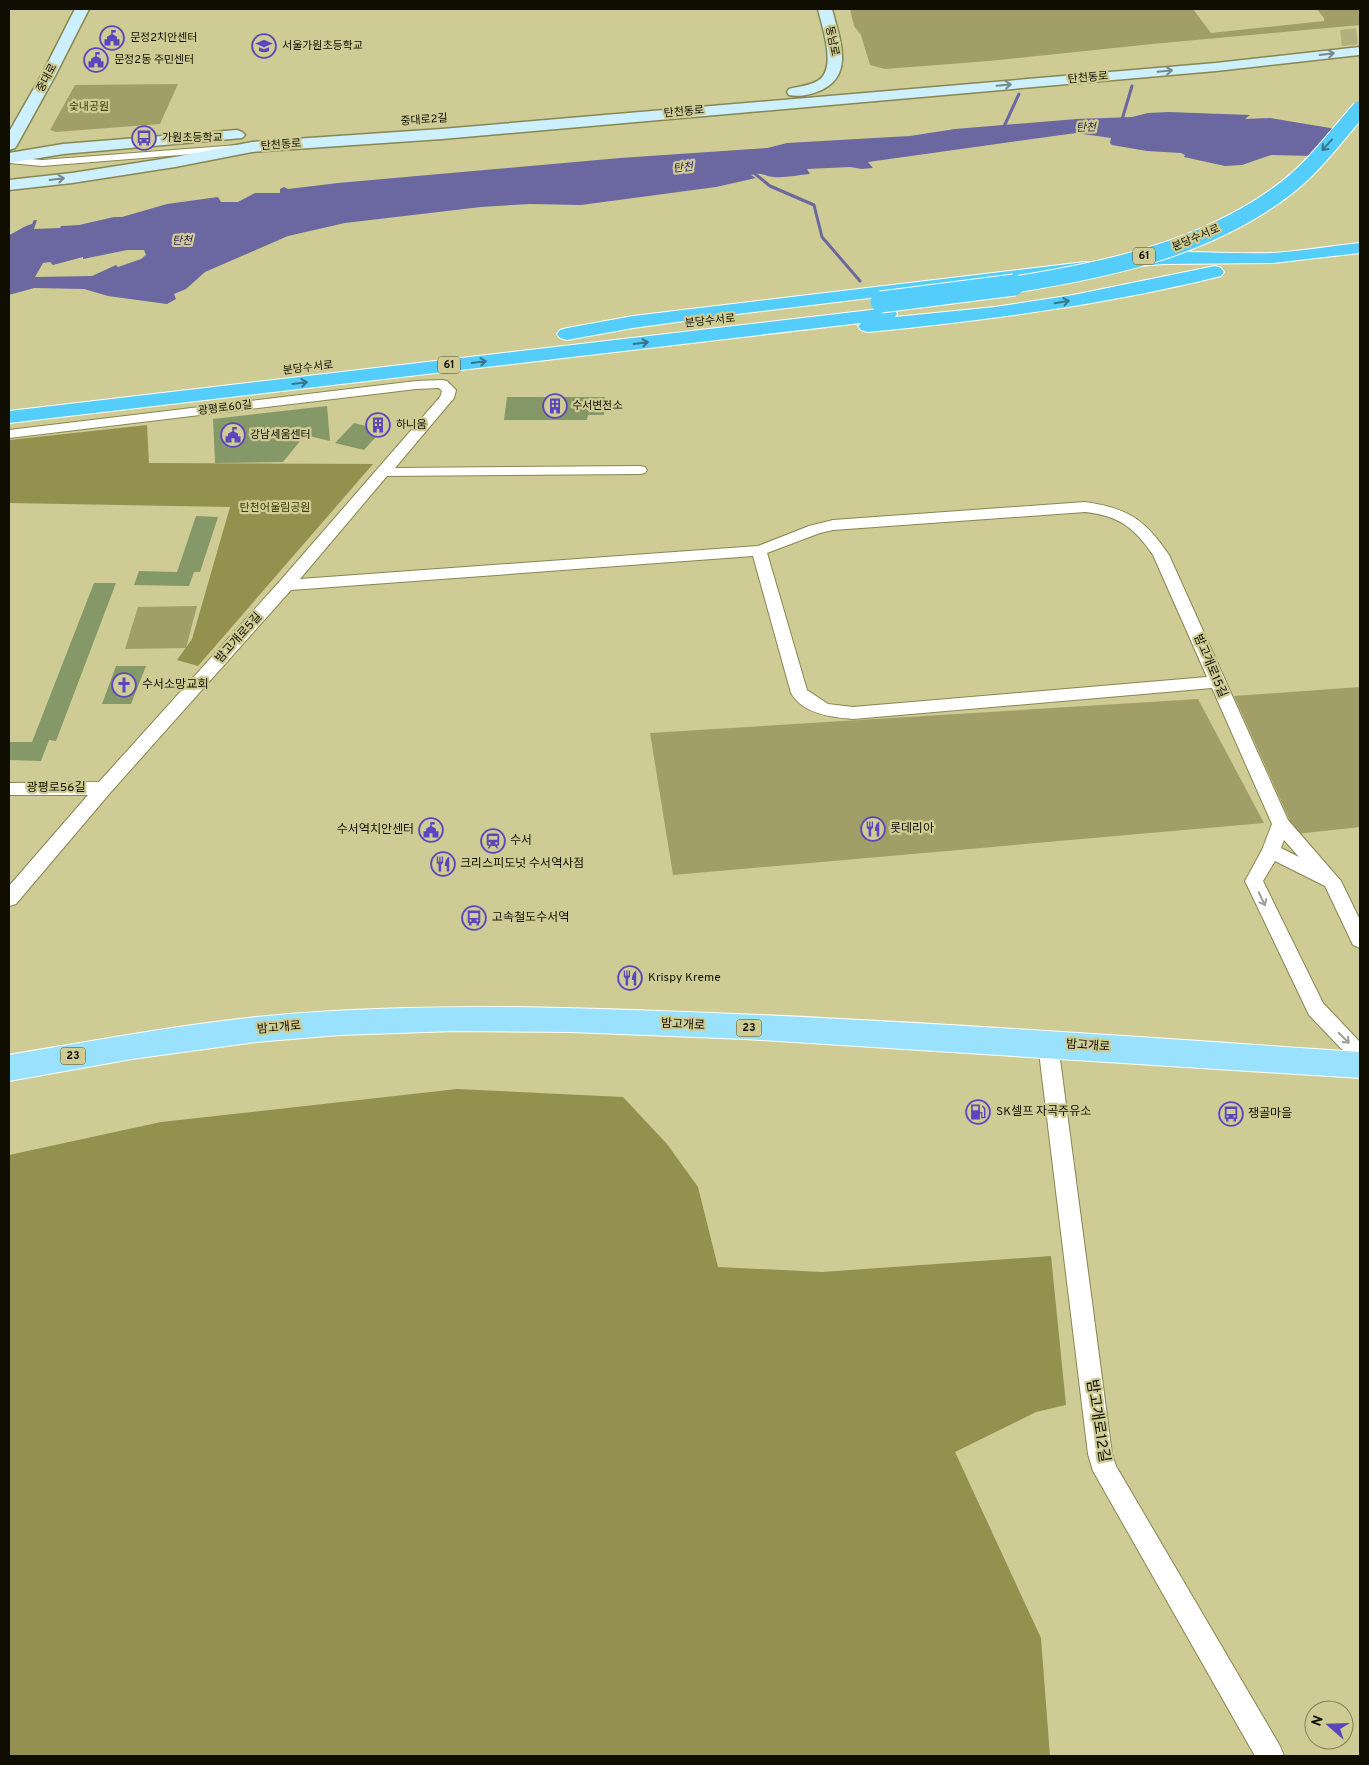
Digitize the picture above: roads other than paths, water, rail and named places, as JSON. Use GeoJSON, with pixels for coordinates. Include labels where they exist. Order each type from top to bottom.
{"type":"FeatureCollection","features":[{"type":"Feature","properties":{"kind":"highway","name":"분당수서로"},"geometry":{"type":"LineString","coordinates":[[9,404],[536,340],[887,314],[996,288],[1082,274],[1168,250],[1217,230],[1270,200],[1312,164],[1360,109]]}},
{"type":"Feature","properties":{"kind":"highway","name":"분당수서로"},"geometry":{"type":"LineString","coordinates":[[9,417],[887,314],[1004,299],[1067,288],[1150,269],[1204,252],[1250,230],[1287,208],[1321,180],[1354,143]]}},
{"type":"Feature","properties":{"kind":"highway"},"geometry":{"type":"LineString","coordinates":[[536,340],[633,322],[1139,260],[1273,258],[1360,248]]}},
{"type":"Feature","properties":{"kind":"highway"},"geometry":{"type":"LineString","coordinates":[[887,314],[995,313],[1249,266],[1360,252]]}},
{"type":"Feature","properties":{"kind":"main road","name":"밤고개로"},"geometry":{"type":"LineString","coordinates":[[9,1068],[76,1056],[260,1029],[340,1022],[567,1019],[1048,1044],[1360,1065]]}},
{"type":"Feature","properties":{"kind":"street","name":"중대로"},"geometry":{"type":"LineString","coordinates":[[9,145],[48,76],[82,9]]}},
{"type":"Feature","properties":{"kind":"street","name":"동남로"},"geometry":{"type":"LineString","coordinates":[[825,9],[836,60],[834,74]]}},
{"type":"Feature","properties":{"kind":"street","name":"탄천동로"},"geometry":{"type":"LineString","coordinates":[[9,159],[54,162],[252,146],[442,134],[1207,68],[1359,50]]}},
{"type":"Feature","properties":{"kind":"street"},"geometry":{"type":"LineString","coordinates":[[920,92],[997,71]]}},
{"type":"Feature","properties":{"kind":"street","name":"중대로2길"},"geometry":{"type":"LineString","coordinates":[[444,119],[802,92],[824,84],[834,74]]}},
{"type":"Feature","properties":{"kind":"street","name":"중대로2길"},"geometry":{"type":"LineString","coordinates":[[9,159],[63,149],[418,121]]}},
{"type":"Feature","properties":{"kind":"street"},"geometry":{"type":"LineString","coordinates":[[9,185],[146,166],[252,146]]}},
{"type":"Feature","properties":{"kind":"street"},"geometry":{"type":"LineString","coordinates":[[54,162],[63,149]]}},
{"type":"Feature","properties":{"kind":"street","name":"광평로60길"},"geometry":{"type":"LineString","coordinates":[[9,434],[407,386],[442,384]]}},
{"type":"Feature","properties":{"kind":"street","name":"밤고개로5길"},"geometry":{"type":"LineString","coordinates":[[11,895],[286,585],[447,398],[449,390],[442,384]]}},
{"type":"Feature","properties":{"kind":"street"},"geometry":{"type":"LineString","coordinates":[[383,472],[640,470]]}},
{"type":"Feature","properties":{"kind":"street","name":"밤고개로15길"},"geometry":{"type":"LineString","coordinates":[[286,585],[760,552],[824,526],[1085,506],[1101,508],[1129,517],[1151,539],[1164,562],[1281,824],[1332,881]]}},
{"type":"Feature","properties":{"kind":"street"},"geometry":{"type":"LineString","coordinates":[[760,552],[799,693],[811,704],[831,711],[853,713],[1218,682]]}},
{"type":"Feature","properties":{"kind":"street","name":"광평로56길"},"geometry":{"type":"LineString","coordinates":[[9,789],[104,788]]}},
{"type":"Feature","properties":{"kind":"street"},"geometry":{"type":"LineString","coordinates":[[1281,824],[1271,851],[1254,882],[1316,1009],[1360,1055]]}},
{"type":"Feature","properties":{"kind":"street"},"geometry":{"type":"LineString","coordinates":[[1271,851],[1332,881],[1360,940]]}},
{"type":"Feature","properties":{"kind":"street","name":"밤고개로12길"},"geometry":{"type":"LineString","coordinates":[[1048,1044],[1100,1454],[1105,1471],[1270,1756]]}},
{"type":"Feature","properties":{"kind":"water","name":"탄천"},"geometry":{"type":"Polygon","coordinates":[[[1148,113],[1250,115],[1245,119],[1270,118],[1360,133],[1360,157],[1271,155],[1242,165],[1225,166],[1184,157],[1185,155],[1181,153],[1147,151],[1112,145],[1110,143],[1111,138],[1076,133],[868,162],[873,168],[807,169],[810,174],[783,177],[755,174],[751,175],[756,178],[716,187],[581,205],[530,204],[481,207],[345,223],[288,236],[205,272],[186,289],[174,294],[176,299],[167,304],[108,296],[84,289],[34,288],[9,295],[9,235],[32,224],[34,220],[37,220],[34,229],[60,228],[61,226],[79,225],[122,217],[167,204],[218,197],[221,202],[238,202],[255,193],[280,193],[280,189],[284,187],[288,189],[620,158],[767,148],[787,143],[910,136],[955,129],[1077,119],[1132,117],[1148,113]],[[127,250],[83,259],[83,257],[53,265],[50,262],[43,263],[35,277],[92,276],[116,265],[118,267],[141,259],[146,255],[144,250],[127,250]]]}},
{"type":"Feature","properties":{"kind":"waterway"},"geometry":{"type":"LineString","coordinates":[[1121,123],[1132,86]]}},
{"type":"Feature","properties":{"kind":"waterway"},"geometry":{"type":"LineString","coordinates":[[1001,133],[1019,94]]}},
{"type":"Feature","properties":{"kind":"waterway"},"geometry":{"type":"LineString","coordinates":[[754,173],[770,186],[814,205],[822,237],[860,281]]}},
{"type":"Feature","properties":{"kind":"tunnel"},"geometry":{"type":"LineString","coordinates":[[1341,38],[1360,36]]}},
{"type":"Feature","properties":{"kind":"place","name":"문정2치안센터"},"geometry":{"type":"Point","coordinates":[112,38]}},
{"type":"Feature","properties":{"kind":"place","name":"서울가원초등학교"},"geometry":{"type":"Point","coordinates":[264,46]}},
{"type":"Feature","properties":{"kind":"place","name":"문정2동 주민센터"},"geometry":{"type":"Point","coordinates":[96,60]}},
{"type":"Feature","properties":{"kind":"place","name":"가원초등학교"},"geometry":{"type":"Point","coordinates":[144,138]}},
{"type":"Feature","properties":{"kind":"place","name":"수서변전소"},"geometry":{"type":"Point","coordinates":[555,406]}},
{"type":"Feature","properties":{"kind":"place","name":"하니움"},"geometry":{"type":"Point","coordinates":[378,425]}},
{"type":"Feature","properties":{"kind":"place","name":"강남세움센터"},"geometry":{"type":"Point","coordinates":[233,435]}},
{"type":"Feature","properties":{"kind":"place","name":"수서소망교회"},"geometry":{"type":"Point","coordinates":[124,685]}},
{"type":"Feature","properties":{"kind":"place","name":"롯데리아"},"geometry":{"type":"Point","coordinates":[873,829]}},
{"type":"Feature","properties":{"kind":"place","name":"수서역치안센터"},"geometry":{"type":"Point","coordinates":[431,830]}},
{"type":"Feature","properties":{"kind":"place","name":"수서"},"geometry":{"type":"Point","coordinates":[493,841]}},
{"type":"Feature","properties":{"kind":"place","name":"크리스피도넛 수서역사점"},"geometry":{"type":"Point","coordinates":[443,864]}},
{"type":"Feature","properties":{"kind":"place","name":"고속철도수서역"},"geometry":{"type":"Point","coordinates":[474,918]}},
{"type":"Feature","properties":{"kind":"place","name":"Krispy Kreme"},"geometry":{"type":"Point","coordinates":[630,978]}},
{"type":"Feature","properties":{"kind":"place","name":"SK셀프 자곡주유소"},"geometry":{"type":"Point","coordinates":[978,1112]}},
{"type":"Feature","properties":{"kind":"place","name":"쟁골마을"},"geometry":{"type":"Point","coordinates":[1231,1114]}},
{"type":"Feature","properties":{"kind":"park label","name":"숯내공원"},"geometry":{"type":"Point","coordinates":[89,107]}},
{"type":"Feature","properties":{"kind":"park label","name":"탄천어울림공원"},"geometry":{"type":"Point","coordinates":[275,508]}}]}
